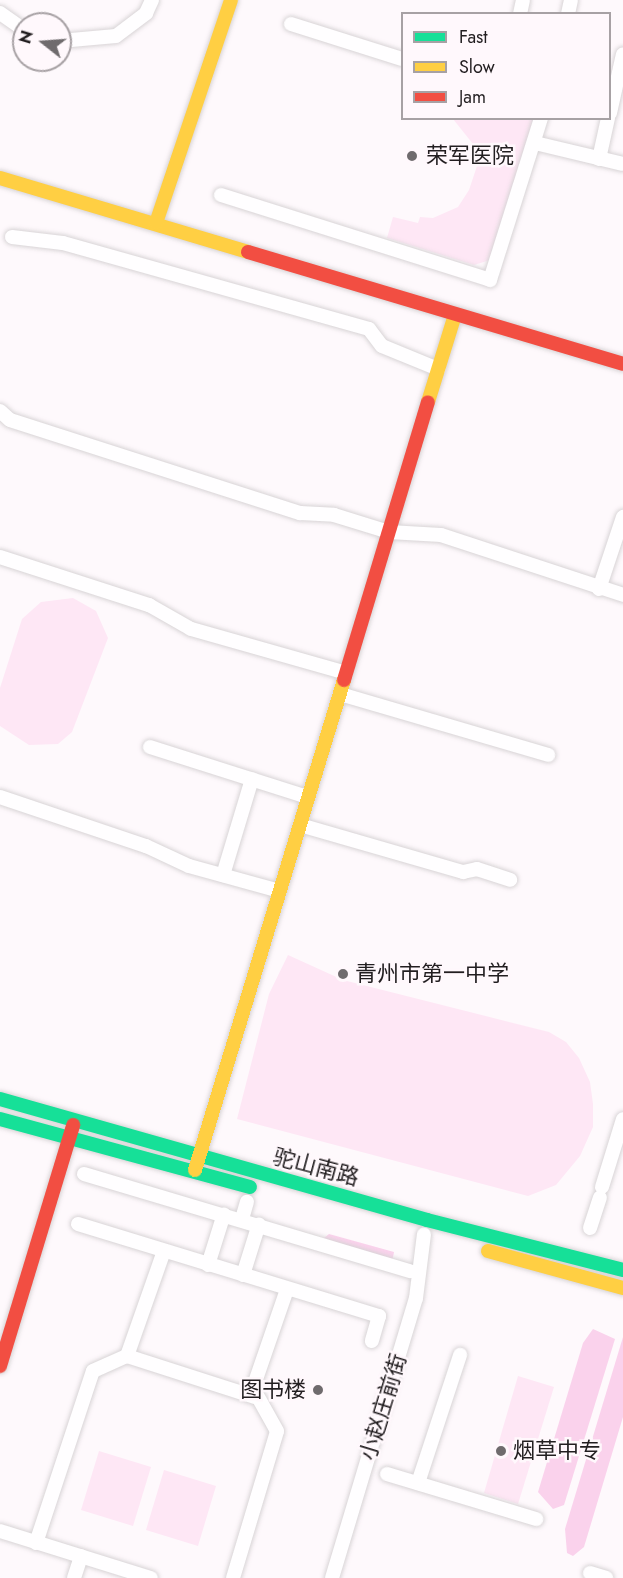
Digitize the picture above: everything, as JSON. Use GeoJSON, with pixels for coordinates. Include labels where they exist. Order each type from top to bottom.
{"type":"FeatureCollection","features":[{"type":"Feature","properties":{"kind":"street"},"geometry":{"type":"LineString","coordinates":[[72,40],[116,36],[146,13],[152,0]]}},
{"type":"Feature","properties":{"kind":"street"},"geometry":{"type":"LineString","coordinates":[[156,223],[231,0]]}},
{"type":"Feature","properties":{"kind":"street"},"geometry":{"type":"LineString","coordinates":[[291,24],[401,59]]}},
{"type":"Feature","properties":{"kind":"street"},"geometry":{"type":"LineString","coordinates":[[611,105],[623,54]]}},
{"type":"Feature","properties":{"kind":"street"},"geometry":{"type":"LineString","coordinates":[[221,195],[490,280],[541,120]]}},
{"type":"Feature","properties":{"kind":"street"},"geometry":{"type":"LineString","coordinates":[[599,159],[608,120]]}},
{"type":"Feature","properties":{"kind":"street"},"geometry":{"type":"LineString","coordinates":[[535,143],[623,164]]}},
{"type":"Feature","properties":{"kind":"street"},"geometry":{"type":"LineString","coordinates":[[0,178],[623,364]]}},
{"type":"Feature","properties":{"kind":"street"},"geometry":{"type":"LineString","coordinates":[[12,237],[63,243],[369,329],[382,346],[438,369]]}},
{"type":"Feature","properties":{"kind":"street"},"geometry":{"type":"LineString","coordinates":[[195,1172],[455,315]]}},
{"type":"Feature","properties":{"kind":"street"},"geometry":{"type":"LineString","coordinates":[[0,411],[10,420],[300,513],[334,515],[389,532],[441,535],[599,589],[623,595]]}},
{"type":"Feature","properties":{"kind":"street"},"geometry":{"type":"LineString","coordinates":[[599,589],[623,517]]}},
{"type":"Feature","properties":{"kind":"street"},"geometry":{"type":"LineString","coordinates":[[0,557],[149,605],[191,629],[346,673]]}},
{"type":"Feature","properties":{"kind":"street"},"geometry":{"type":"LineString","coordinates":[[340,694],[548,755]]}},
{"type":"Feature","properties":{"kind":"street"},"geometry":{"type":"LineString","coordinates":[[150,747],[309,797]]}},
{"type":"Feature","properties":{"kind":"street"},"geometry":{"type":"LineString","coordinates":[[223,875],[252,779]]}},
{"type":"Feature","properties":{"kind":"street"},"geometry":{"type":"LineString","coordinates":[[0,797],[223,875],[280,891]]}},
{"type":"Feature","properties":{"kind":"street"},"geometry":{"type":"LineString","coordinates":[[300,825],[463,872],[477,870],[510,880]]}},
{"type":"Feature","properties":{"kind":"street","name":"驼山南路"},"geometry":{"type":"LineString","coordinates":[[0,1099],[199,1157],[623,1270]]}},
{"type":"Feature","properties":{"kind":"street","name":"驼山南路"},"geometry":{"type":"LineString","coordinates":[[0,1119],[264,1191]]}},
{"type":"Feature","properties":{"kind":"street"},"geometry":{"type":"LineString","coordinates":[[590,1228],[623,1119]]}},
{"type":"Feature","properties":{"kind":"street"},"geometry":{"type":"LineString","coordinates":[[0,1366],[75,1121]]}},
{"type":"Feature","properties":{"kind":"street"},"geometry":{"type":"LineString","coordinates":[[84,1174],[243,1219],[410,1272]]}},
{"type":"Feature","properties":{"kind":"street"},"geometry":{"type":"LineString","coordinates":[[243,1219],[247,1202]]}},
{"type":"Feature","properties":{"kind":"street","name":"驼山南路"},"geometry":{"type":"LineString","coordinates":[[332,1209],[623,1288]]}},
{"type":"Feature","properties":{"kind":"street"},"geometry":{"type":"LineString","coordinates":[[207,1264],[224,1214]]}},
{"type":"Feature","properties":{"kind":"street"},"geometry":{"type":"LineString","coordinates":[[78,1224],[380,1316],[372,1341]]}},
{"type":"Feature","properties":{"kind":"street"},"geometry":{"type":"LineString","coordinates":[[243,1275],[259,1224]]}},
{"type":"Feature","properties":{"kind":"street","name":"小赵庄前街"},"geometry":{"type":"LineString","coordinates":[[332,1578],[416,1298],[424,1234]]}},
{"type":"Feature","properties":{"kind":"street"},"geometry":{"type":"LineString","coordinates":[[126,1356],[164,1251]]}},
{"type":"Feature","properties":{"kind":"street"},"geometry":{"type":"LineString","coordinates":[[233,1578],[277,1431],[255,1397],[253,1388],[287,1289]]}},
{"type":"Feature","properties":{"kind":"street"},"geometry":{"type":"LineString","coordinates":[[418,1483],[460,1355]]}},
{"type":"Feature","properties":{"kind":"street"},"geometry":{"type":"LineString","coordinates":[[36,1543],[93,1371],[126,1356],[255,1397]]}},
{"type":"Feature","properties":{"kind":"street"},"geometry":{"type":"LineString","coordinates":[[387,1474],[537,1519]]}},
{"type":"Feature","properties":{"kind":"street"},"geometry":{"type":"LineString","coordinates":[[0,1532],[151,1578]]}},
{"type":"Feature","properties":{"kind":"street"},"geometry":{"type":"LineString","coordinates":[[74,1578],[81,1556]]}},
{"type":"Feature","properties":{"kind":"street"},"geometry":{"type":"LineString","coordinates":[[590,1573],[606,1578]]}},
{"type":"Feature","properties":{"kind":"shaded area"},"geometry":{"type":"Polygon","coordinates":[[[454,120],[534,120],[490,260],[474,265],[387,238],[393,217],[418,223],[420,217],[433,218],[458,207],[469,190],[477,166],[473,144],[454,120]]]}},
{"type":"Feature","properties":{"kind":"shaded area"},"geometry":{"type":"Polygon","coordinates":[[[73,598],[96,611],[108,638],[72,732],[58,744],[29,745],[0,726],[0,688],[22,619],[41,602],[73,598]]]}},
{"type":"Feature","properties":{"kind":"shaded area","name":"青州市第一中学"},"geometry":{"type":"Polygon","coordinates":[[[288,955],[343,980],[549,1032],[566,1042],[579,1058],[590,1082],[593,1104],[593,1127],[580,1156],[556,1185],[528,1196],[237,1119],[269,994],[288,955]]]}},
{"type":"Feature","properties":{"kind":"shaded area"},"geometry":{"type":"Polygon","coordinates":[[[329,1234],[394,1252],[392,1262],[324,1238],[329,1234]]]}},
{"type":"Feature","properties":{"kind":"shaded area"},"geometry":{"type":"Polygon","coordinates":[[[593,1329],[615,1339],[564,1505],[553,1509],[538,1492],[583,1343],[593,1329]]]}},
{"type":"Feature","properties":{"kind":"shaded area"},"geometry":{"type":"Polygon","coordinates":[[[623,1337],[623,1417],[584,1547],[573,1556],[567,1553],[565,1529],[623,1337]]]}},
{"type":"Feature","properties":{"kind":"shaded area"},"geometry":{"type":"Polygon","coordinates":[[[518,1376],[554,1387],[518,1504],[484,1493],[518,1376]]]}},
{"type":"Feature","properties":{"kind":"shaded area"},"geometry":{"type":"Polygon","coordinates":[[[99,1451],[151,1467],[133,1526],[81,1510],[99,1451]]]}},
{"type":"Feature","properties":{"kind":"shaded area"},"geometry":{"type":"Polygon","coordinates":[[[164,1470],[216,1486],[198,1546],[146,1530],[164,1470]]]}},
{"type":"Feature","properties":{"kind":"traffic: fast"},"geometry":{"type":"LineString","coordinates":[[0,1099],[427,1220],[623,1270]]}},
{"type":"Feature","properties":{"kind":"traffic: fast"},"geometry":{"type":"LineString","coordinates":[[0,1119],[250,1187]]}},
{"type":"Feature","properties":{"kind":"traffic: slow"},"geometry":{"type":"LineString","coordinates":[[156,223],[231,0]]}},
{"type":"Feature","properties":{"kind":"traffic: slow"},"geometry":{"type":"LineString","coordinates":[[0,178],[248,252]]}},
{"type":"Feature","properties":{"kind":"traffic: slow"},"geometry":{"type":"LineString","coordinates":[[428,402],[455,315]]}},
{"type":"Feature","properties":{"kind":"traffic: slow"},"geometry":{"type":"LineString","coordinates":[[195,1170],[344,680]]}},
{"type":"Feature","properties":{"kind":"traffic: slow"},"geometry":{"type":"LineString","coordinates":[[488,1251],[623,1288]]}},
{"type":"Feature","properties":{"kind":"traffic: jam"},"geometry":{"type":"LineString","coordinates":[[248,252],[623,364]]}},
{"type":"Feature","properties":{"kind":"traffic: jam"},"geometry":{"type":"LineString","coordinates":[[344,680],[428,402]]}},
{"type":"Feature","properties":{"kind":"traffic: jam"},"geometry":{"type":"LineString","coordinates":[[0,1366],[73,1125]]}},
{"type":"Feature","properties":{"kind":"place","name":"荣军医院"},"geometry":{"type":"Point","coordinates":[412,156]}},
{"type":"Feature","properties":{"kind":"place","name":"青州市第一中学"},"geometry":{"type":"Point","coordinates":[343,974]}},
{"type":"Feature","properties":{"kind":"place","name":"图书楼"},"geometry":{"type":"Point","coordinates":[318,1390]}},
{"type":"Feature","properties":{"kind":"place","name":"烟草中专"},"geometry":{"type":"Point","coordinates":[501,1451]}}]}
